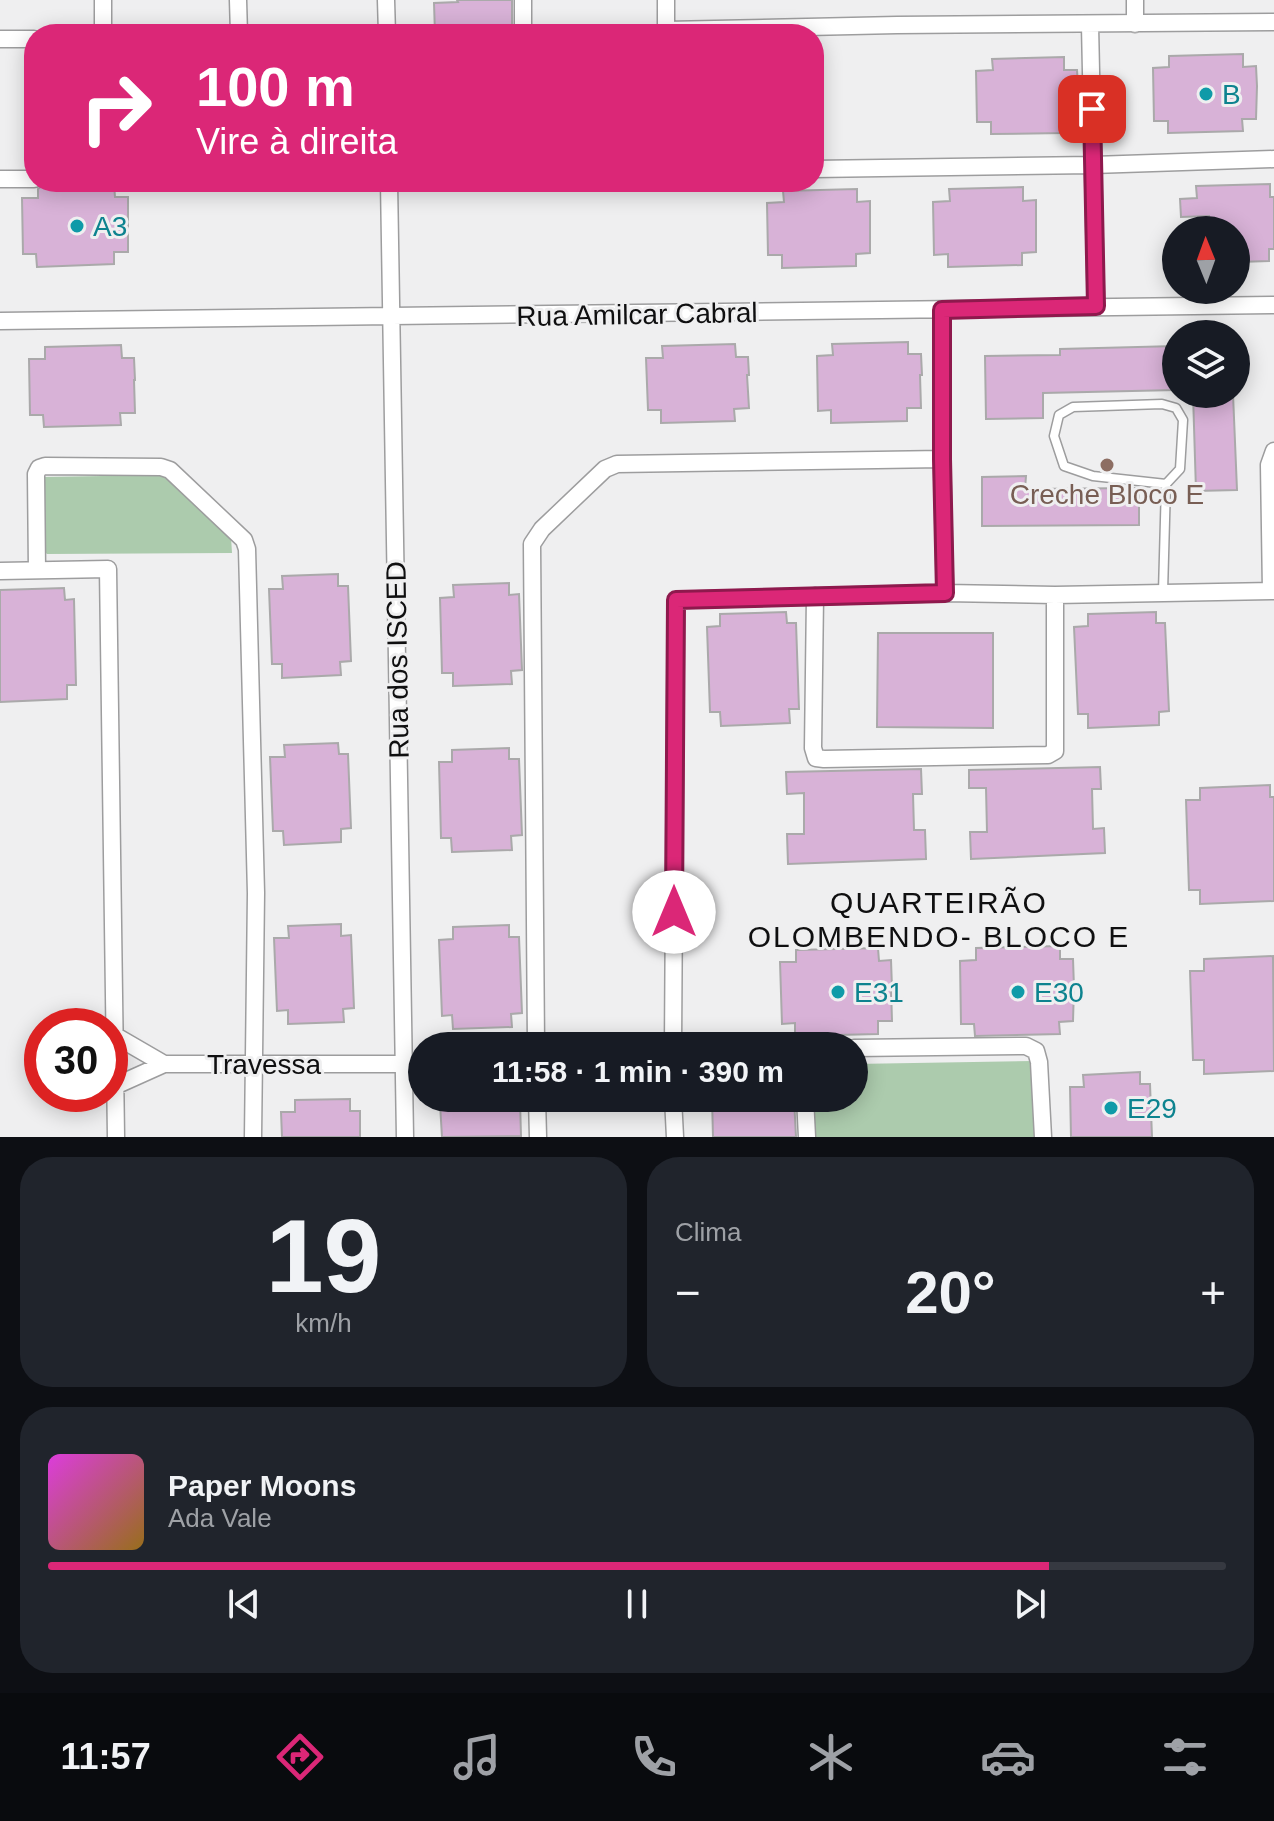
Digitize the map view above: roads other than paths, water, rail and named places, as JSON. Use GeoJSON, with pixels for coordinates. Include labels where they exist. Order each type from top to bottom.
{"type":"FeatureCollection","features":[{"type":"Feature","properties":{"kind":"street"},"geometry":{"type":"LineString","coordinates":[[103,0],[103,24]]}},
{"type":"Feature","properties":{"kind":"street"},"geometry":{"type":"LineString","coordinates":[[238,0],[239,24]]}},
{"type":"Feature","properties":{"kind":"street"},"geometry":{"type":"LineString","coordinates":[[386,0],[387,24]]}},
{"type":"Feature","properties":{"kind":"street"},"geometry":{"type":"LineString","coordinates":[[523,0],[523,24]]}},
{"type":"Feature","properties":{"kind":"street"},"geometry":{"type":"LineString","coordinates":[[666,0],[666,24]]}},
{"type":"Feature","properties":{"kind":"street"},"geometry":{"type":"LineString","coordinates":[[1135,0],[1135,24]]}},
{"type":"Feature","properties":{"kind":"street"},"geometry":{"type":"LineString","coordinates":[[824,27],[1274,22]]}},
{"type":"Feature","properties":{"kind":"street"},"geometry":{"type":"LineString","coordinates":[[1090,25],[1096,306]]}},
{"type":"Feature","properties":{"kind":"street"},"geometry":{"type":"LineString","coordinates":[[0,39],[24,39]]}},
{"type":"Feature","properties":{"kind":"street"},"geometry":{"type":"LineString","coordinates":[[824,169],[1274,159]]}},
{"type":"Feature","properties":{"kind":"street"},"geometry":{"type":"LineString","coordinates":[[0,179],[24,179]]}},
{"type":"Feature","properties":{"kind":"street","name":"Rua dos ISCED"},"geometry":{"type":"LineString","coordinates":[[389,192],[405,1137]]}},
{"type":"Feature","properties":{"kind":"street","name":"Rua Amilcar Cabral"},"geometry":{"type":"LineString","coordinates":[[0,321],[1274,305]]}},
{"type":"Feature","properties":{"kind":"street"},"geometry":{"type":"LineString","coordinates":[[942,310],[945,593]]}},
{"type":"Feature","properties":{"kind":"street"},"geometry":{"type":"LineString","coordinates":[[668,1032],[676,600],[945,593],[1055,595],[1272,591],[1269,465],[1274,451]]}},
{"type":"Feature","properties":{"kind":"street"},"geometry":{"type":"LineString","coordinates":[[536,1032],[532,544],[542,529],[605,469],[617,464],[942,459]]}},
{"type":"Feature","properties":{"kind":"street"},"geometry":{"type":"LineString","coordinates":[[37,570],[36,474],[39,468],[45,466],[161,467],[170,470],[244,540],[247,549],[256,893],[253,1137]]}},
{"type":"Feature","properties":{"kind":"street"},"geometry":{"type":"LineString","coordinates":[[0,571],[108,569],[114,1008]]}},
{"type":"Feature","properties":{"kind":"street"},"geometry":{"type":"LineString","coordinates":[[815,596],[813,748],[816,758],[824,759],[1048,755],[1055,751],[1055,595]]}},
{"type":"Feature","properties":{"kind":"street"},"geometry":{"type":"LineString","coordinates":[[128,1043],[164,1064]]}},
{"type":"Feature","properties":{"kind":"street"},"geometry":{"type":"LineString","coordinates":[[868,1048],[1026,1046],[1036,1051],[1043,1137]]}},
{"type":"Feature","properties":{"kind":"street"},"geometry":{"type":"LineString","coordinates":[[128,1080],[164,1064]]}},
{"type":"Feature","properties":{"kind":"street","name":"Travessa"},"geometry":{"type":"LineString","coordinates":[[164,1064],[408,1064]]}},
{"type":"Feature","properties":{"kind":"street"},"geometry":{"type":"LineString","coordinates":[[116,1112],[116,1137]]}},
{"type":"Feature","properties":{"kind":"street"},"geometry":{"type":"LineString","coordinates":[[537,1112],[538,1137]]}},
{"type":"Feature","properties":{"kind":"street"},"geometry":{"type":"LineString","coordinates":[[674,1112],[675,1137]]}},
{"type":"Feature","properties":{"kind":"street"},"geometry":{"type":"LineString","coordinates":[[806,1112],[807,1137]]}},
{"type":"Feature","properties":{"kind":"lane"},"geometry":{"type":"LineString","coordinates":[[1163,593],[1166,484],[1180,469],[1183,420],[1176,408],[1162,404],[1073,407],[1059,415],[1054,436],[1064,466],[1093,476],[1166,484]]}},
{"type":"Feature","properties":{"kind":"place","name":"B"},"geometry":{"type":"Point","coordinates":[1206,94]}},
{"type":"Feature","properties":{"kind":"place","name":"A3"},"geometry":{"type":"Point","coordinates":[77,226]}},
{"type":"Feature","properties":{"kind":"place","name":"Creche Bloco E"},"geometry":{"type":"Point","coordinates":[1107,465]}},
{"type":"Feature","properties":{"kind":"place","name":"E31"},"geometry":{"type":"Point","coordinates":[838,992]}},
{"type":"Feature","properties":{"kind":"place","name":"E30"},"geometry":{"type":"Point","coordinates":[1018,992]}},
{"type":"Feature","properties":{"kind":"place","name":"E29"},"geometry":{"type":"Point","coordinates":[1111,1108]}},
{"type":"Feature","properties":{"kind":"district","name":"QUARTEIRÃO OLOMBENDO- BLOCO E"},"geometry":{"type":"Point","coordinates":[939,920]}}]}
